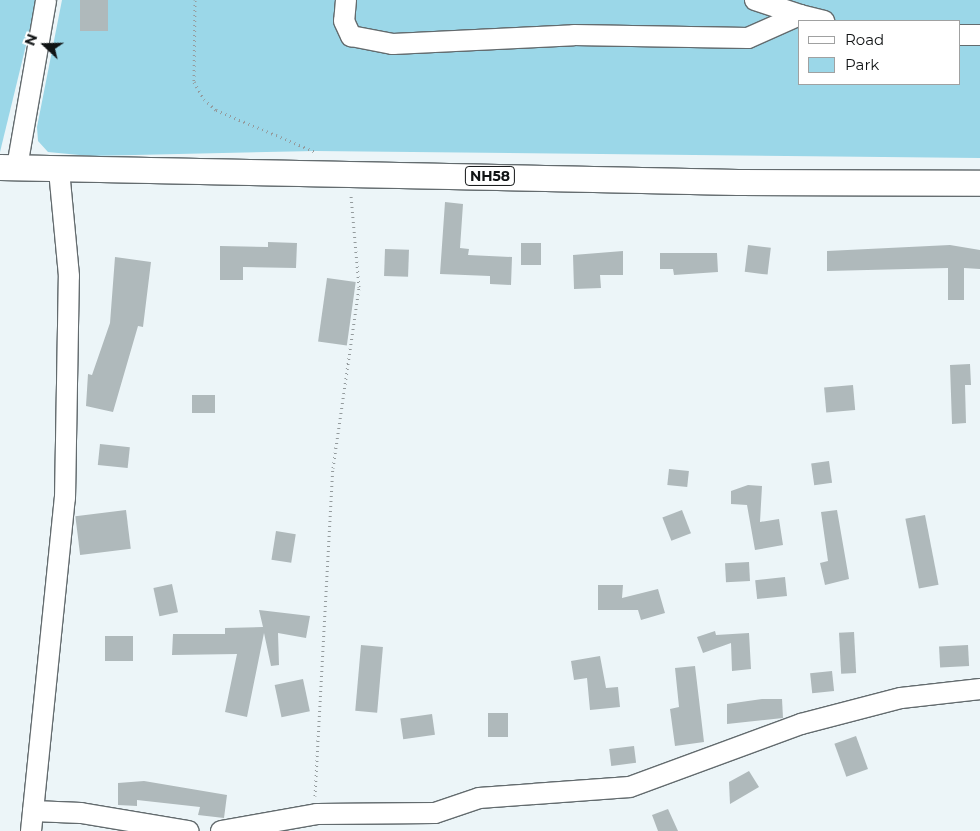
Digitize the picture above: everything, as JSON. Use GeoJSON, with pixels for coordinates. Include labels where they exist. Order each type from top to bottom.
{"type":"FeatureCollection","features":[{"type":"Feature","properties":{"kind":"main road","name":"NH58"},"geometry":{"type":"LineString","coordinates":[[9,167],[60,171],[348,172],[738,182],[980,182]]}},
{"type":"Feature","properties":{"kind":"street"},"geometry":{"type":"LineString","coordinates":[[9,167],[46,0]]}},
{"type":"Feature","properties":{"kind":"street"},"geometry":{"type":"LineString","coordinates":[[346,0],[344,21],[350,36],[393,44],[574,35],[748,38],[800,15]]}},
{"type":"Feature","properties":{"kind":"street"},"geometry":{"type":"LineString","coordinates":[[754,0],[820,20]]}},
{"type":"Feature","properties":{"kind":"street"},"geometry":{"type":"LineString","coordinates":[[960,35],[980,35]]}},
{"type":"Feature","properties":{"kind":"street"},"geometry":{"type":"LineString","coordinates":[[31,831],[65,498],[69,276],[60,171]]}},
{"type":"Feature","properties":{"kind":"street"},"geometry":{"type":"LineString","coordinates":[[220,831],[317,814],[435,813],[479,798],[630,787],[801,724],[901,698],[980,689]]}},
{"type":"Feature","properties":{"kind":"street"},"geometry":{"type":"LineString","coordinates":[[33,811],[81,812],[188,831]]}},
{"type":"Feature","properties":{"kind":"path"},"geometry":{"type":"LineString","coordinates":[[195,0],[194,82],[204,99],[216,110],[295,140],[348,172],[359,287],[334,468],[318,715],[317,814]]}},
{"type":"Feature","properties":{"kind":"green space"},"geometry":{"type":"Polygon","coordinates":[[[0,0],[37,0],[0,152],[0,0]]]}},
{"type":"Feature","properties":{"kind":"green space"},"geometry":{"type":"Polygon","coordinates":[[[62,0],[980,0],[980,158],[315,151],[90,156],[48,152],[38,141],[37,127],[62,0]]]}},
{"type":"Feature","properties":{"kind":"building"},"geometry":{"type":"Polygon","coordinates":[[[80,0],[108,0],[108,31],[80,31],[80,0]]]}},
{"type":"Feature","properties":{"kind":"building"},"geometry":{"type":"Polygon","coordinates":[[[445,202],[463,204],[460,248],[469,249],[468,255],[512,257],[511,285],[490,284],[490,276],[440,274],[445,202]]]}},
{"type":"Feature","properties":{"kind":"building"},"geometry":{"type":"Polygon","coordinates":[[[268,242],[297,243],[296,268],[243,267],[243,280],[220,280],[220,246],[268,247],[268,242]]]}},
{"type":"Feature","properties":{"kind":"building"},"geometry":{"type":"Polygon","coordinates":[[[521,243],[541,243],[541,265],[521,265],[521,243]]]}},
{"type":"Feature","properties":{"kind":"building"},"geometry":{"type":"Polygon","coordinates":[[[748,245],[771,248],[768,275],[745,272],[748,245]]]}},
{"type":"Feature","properties":{"kind":"building"},"geometry":{"type":"Polygon","coordinates":[[[950,245],[980,250],[980,269],[964,268],[964,300],[948,300],[948,268],[827,271],[827,251],[950,245]]]}},
{"type":"Feature","properties":{"kind":"building"},"geometry":{"type":"Polygon","coordinates":[[[385,249],[409,250],[408,277],[384,276],[385,249]]]}},
{"type":"Feature","properties":{"kind":"building"},"geometry":{"type":"Polygon","coordinates":[[[623,251],[623,275],[600,275],[601,288],[574,289],[573,255],[623,251]]]}},
{"type":"Feature","properties":{"kind":"building"},"geometry":{"type":"Polygon","coordinates":[[[660,253],[717,253],[718,272],[674,275],[673,269],[660,269],[660,253]]]}},
{"type":"Feature","properties":{"kind":"building"},"geometry":{"type":"Polygon","coordinates":[[[115,257],[151,262],[143,327],[138,326],[113,412],[86,406],[88,374],[92,375],[110,323],[115,257]]]}},
{"type":"Feature","properties":{"kind":"building"},"geometry":{"type":"Polygon","coordinates":[[[327,278],[356,282],[347,345],[318,341],[327,278]]]}},
{"type":"Feature","properties":{"kind":"building"},"geometry":{"type":"Polygon","coordinates":[[[970,364],[971,385],[965,385],[966,423],[952,424],[950,365],[970,364]]]}},
{"type":"Feature","properties":{"kind":"building"},"geometry":{"type":"Polygon","coordinates":[[[853,385],[855,410],[826,412],[824,388],[853,385]]]}},
{"type":"Feature","properties":{"kind":"building"},"geometry":{"type":"Polygon","coordinates":[[[192,395],[215,395],[215,413],[192,413],[192,395]]]}},
{"type":"Feature","properties":{"kind":"building"},"geometry":{"type":"Polygon","coordinates":[[[100,444],[130,447],[128,468],[98,465],[100,444]]]}},
{"type":"Feature","properties":{"kind":"building"},"geometry":{"type":"Polygon","coordinates":[[[829,461],[832,483],[814,485],[811,464],[829,461]]]}},
{"type":"Feature","properties":{"kind":"building"},"geometry":{"type":"Polygon","coordinates":[[[669,469],[689,471],[687,487],[667,485],[669,469]]]}},
{"type":"Feature","properties":{"kind":"building"},"geometry":{"type":"Polygon","coordinates":[[[748,485],[762,486],[760,522],[779,519],[783,545],[755,550],[747,505],[731,504],[731,491],[748,485]]]}},
{"type":"Feature","properties":{"kind":"building"},"geometry":{"type":"Polygon","coordinates":[[[126,510],[131,549],[80,555],[75,516],[126,510]]]}},
{"type":"Feature","properties":{"kind":"building"},"geometry":{"type":"Polygon","coordinates":[[[682,510],[691,533],[671,541],[662,518],[682,510]]]}},
{"type":"Feature","properties":{"kind":"building"},"geometry":{"type":"Polygon","coordinates":[[[837,510],[849,579],[825,585],[820,563],[828,561],[821,512],[837,510]]]}},
{"type":"Feature","properties":{"kind":"building"},"geometry":{"type":"Polygon","coordinates":[[[925,515],[939,585],[919,589],[905,519],[925,515]]]}},
{"type":"Feature","properties":{"kind":"building"},"geometry":{"type":"Polygon","coordinates":[[[276,531],[296,534],[291,563],[271,560],[276,531]]]}},
{"type":"Feature","properties":{"kind":"building"},"geometry":{"type":"Polygon","coordinates":[[[749,562],[750,581],[726,582],[725,563],[749,562]]]}},
{"type":"Feature","properties":{"kind":"building"},"geometry":{"type":"Polygon","coordinates":[[[785,577],[787,596],[757,599],[755,580],[785,577]]]}},
{"type":"Feature","properties":{"kind":"building"},"geometry":{"type":"Polygon","coordinates":[[[172,584],[178,612],[159,616],[153,588],[172,584]]]}},
{"type":"Feature","properties":{"kind":"building"},"geometry":{"type":"Polygon","coordinates":[[[598,585],[623,585],[622,598],[658,589],[665,613],[641,620],[638,610],[598,610],[598,585]]]}},
{"type":"Feature","properties":{"kind":"building"},"geometry":{"type":"Polygon","coordinates":[[[259,610],[310,616],[306,638],[278,633],[279,665],[271,666],[264,633],[247,717],[225,712],[237,654],[172,655],[173,634],[225,634],[225,628],[263,627],[259,610]]]}},
{"type":"Feature","properties":{"kind":"building"},"geometry":{"type":"Polygon","coordinates":[[[715,631],[716,635],[749,633],[751,669],[732,671],[731,643],[703,653],[697,637],[715,631]]]}},
{"type":"Feature","properties":{"kind":"building"},"geometry":{"type":"Polygon","coordinates":[[[854,632],[856,673],[841,674],[839,633],[854,632]]]}},
{"type":"Feature","properties":{"kind":"building"},"geometry":{"type":"Polygon","coordinates":[[[105,636],[133,636],[133,661],[105,661],[105,636]]]}},
{"type":"Feature","properties":{"kind":"building"},"geometry":{"type":"Polygon","coordinates":[[[361,645],[383,647],[377,713],[355,711],[361,645]]]}},
{"type":"Feature","properties":{"kind":"building"},"geometry":{"type":"Polygon","coordinates":[[[968,645],[969,666],[940,667],[939,647],[968,645]]]}},
{"type":"Feature","properties":{"kind":"building"},"geometry":{"type":"Polygon","coordinates":[[[600,656],[606,688],[618,687],[620,707],[590,710],[587,678],[574,680],[571,661],[600,656]]]}},
{"type":"Feature","properties":{"kind":"building"},"geometry":{"type":"Polygon","coordinates":[[[695,666],[704,742],[675,746],[670,709],[679,707],[675,668],[695,666]]]}},
{"type":"Feature","properties":{"kind":"building"},"geometry":{"type":"Polygon","coordinates":[[[832,671],[834,691],[812,693],[810,673],[832,671]]]}},
{"type":"Feature","properties":{"kind":"building"},"geometry":{"type":"Polygon","coordinates":[[[303,679],[310,711],[281,717],[275,685],[303,679]]]}},
{"type":"Feature","properties":{"kind":"building"},"geometry":{"type":"Polygon","coordinates":[[[762,699],[782,699],[783,718],[727,724],[727,704],[762,699]]]}},
{"type":"Feature","properties":{"kind":"building"},"geometry":{"type":"Polygon","coordinates":[[[488,713],[508,713],[508,737],[488,737],[488,713]]]}},
{"type":"Feature","properties":{"kind":"building"},"geometry":{"type":"Polygon","coordinates":[[[432,714],[435,735],[403,739],[400,718],[432,714]]]}},
{"type":"Feature","properties":{"kind":"building"},"geometry":{"type":"Polygon","coordinates":[[[856,736],[868,769],[846,777],[834,744],[856,736]]]}},
{"type":"Feature","properties":{"kind":"building"},"geometry":{"type":"Polygon","coordinates":[[[634,746],[636,763],[611,766],[609,749],[634,746]]]}},
{"type":"Feature","properties":{"kind":"building"},"geometry":{"type":"Polygon","coordinates":[[[749,771],[759,787],[730,804],[729,782],[749,771]]]}},
{"type":"Feature","properties":{"kind":"building"},"geometry":{"type":"Polygon","coordinates":[[[144,781],[227,795],[224,818],[198,815],[200,807],[137,800],[137,806],[118,805],[118,783],[144,781]]]}},
{"type":"Feature","properties":{"kind":"building"},"geometry":{"type":"Polygon","coordinates":[[[668,809],[678,831],[658,831],[652,815],[668,809]]]}}]}
